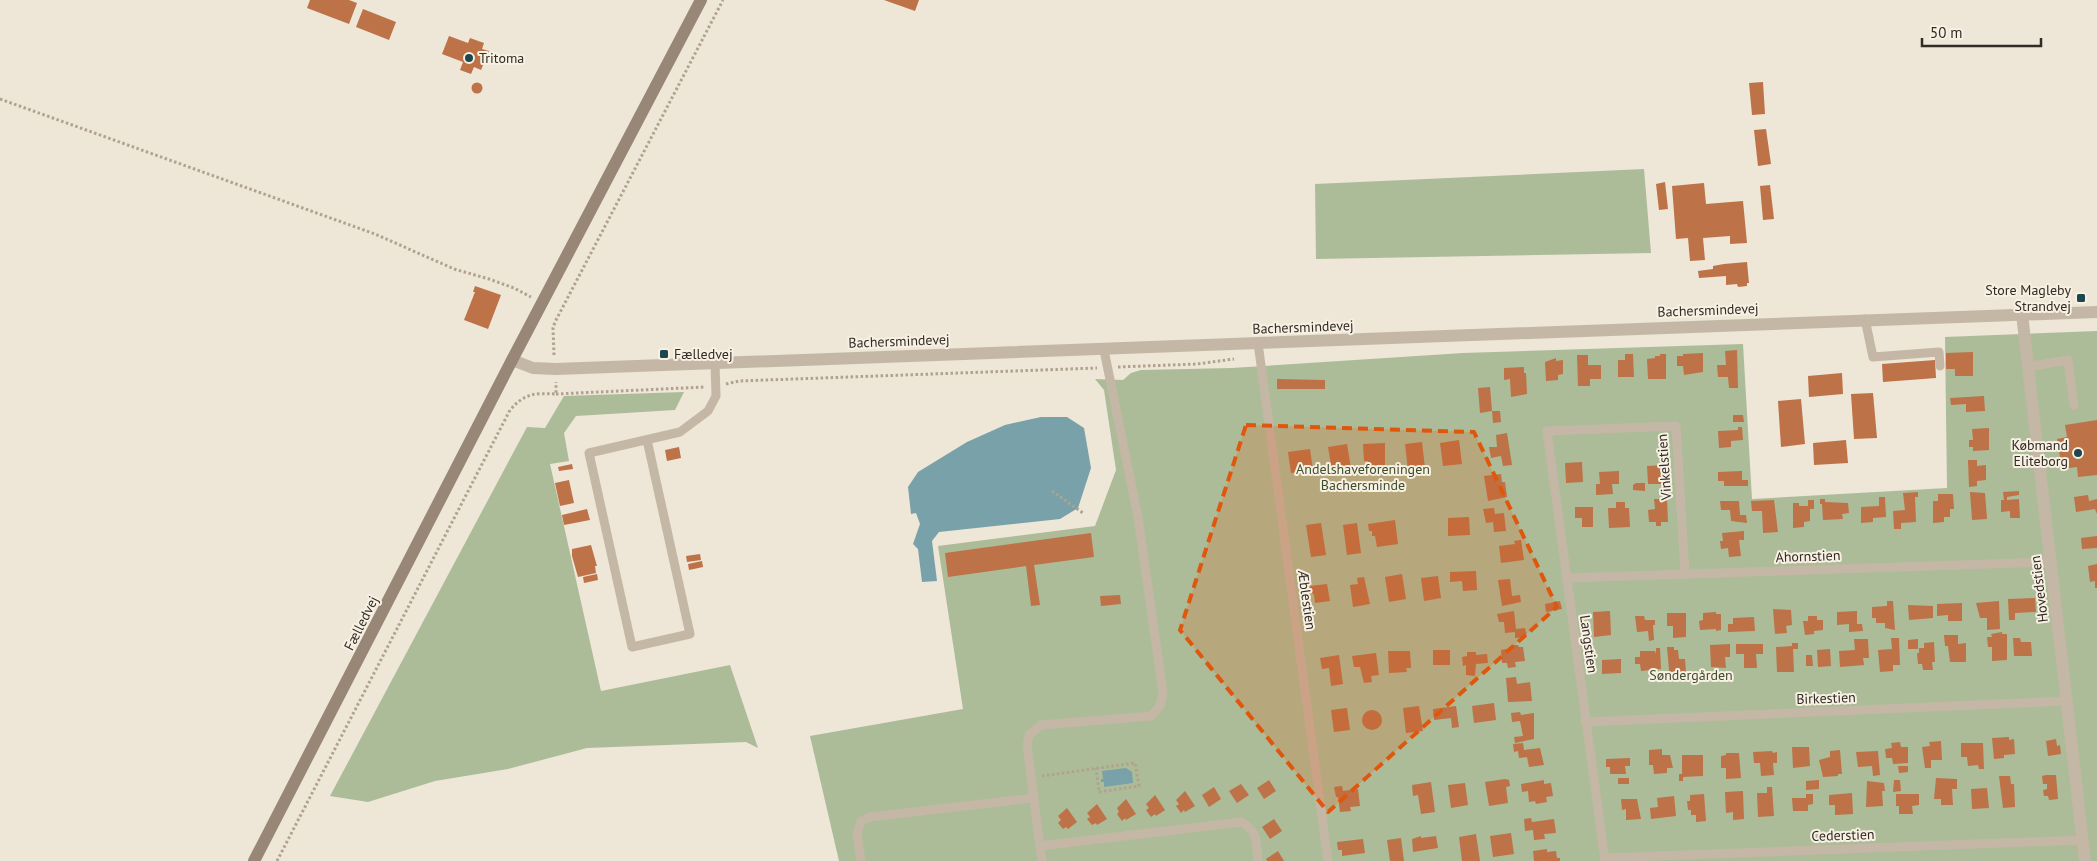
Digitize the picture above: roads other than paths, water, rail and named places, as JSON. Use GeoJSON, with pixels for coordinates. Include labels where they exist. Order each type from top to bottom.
{"type":"FeatureCollection","features":[{"type":"Feature","properties":{"kind":"street","name":"Fælledvej"},"geometry":{"type":"LineString","coordinates":[[254,861],[512,360],[701,0]]}},
{"type":"Feature","properties":{"kind":"street","name":"Bachersmindevej"},"geometry":{"type":"LineString","coordinates":[[512,360],[533,368],[556,369],[1104,350],[1259,349],[1865,319],[2097,312]]}},
{"type":"Feature","properties":{"kind":"street","name":"Hovedstien"},"geometry":{"type":"LineString","coordinates":[[2022,314],[2085,861]]}},
{"type":"Feature","properties":{"kind":"lane"},"geometry":{"type":"LineString","coordinates":[[1865,319],[1873,357],[1939,352],[1940,366]]}},
{"type":"Feature","properties":{"kind":"lane","name":"Æblestien"},"geometry":{"type":"LineString","coordinates":[[1259,349],[1328,861]]}},
{"type":"Feature","properties":{"kind":"lane"},"geometry":{"type":"LineString","coordinates":[[1042,861],[1027,746],[1029,735],[1041,725],[1151,716],[1160,706],[1163,693],[1158,671],[1144,559],[1104,350]]}},
{"type":"Feature","properties":{"kind":"lane"},"geometry":{"type":"LineString","coordinates":[[2027,367],[2068,360],[2074,405]]}},
{"type":"Feature","properties":{"kind":"lane"},"geometry":{"type":"LineString","coordinates":[[647,440],[690,634],[632,647],[589,454],[680,432],[708,411],[716,396],[715,362]]}},
{"type":"Feature","properties":{"kind":"lane","name":"Vinkelstien"},"geometry":{"type":"LineString","coordinates":[[1547,431],[1676,426],[1685,574]]}},
{"type":"Feature","properties":{"kind":"lane","name":"Langstien"},"geometry":{"type":"LineString","coordinates":[[1547,431],[1604,859]]}},
{"type":"Feature","properties":{"kind":"lane","name":"Ahornstien"},"geometry":{"type":"LineString","coordinates":[[1566,578],[2051,562]]}},
{"type":"Feature","properties":{"kind":"lane","name":"Birkestien"},"geometry":{"type":"LineString","coordinates":[[1585,722],[2068,701]]}},
{"type":"Feature","properties":{"kind":"lane"},"geometry":{"type":"LineString","coordinates":[[861,861],[857,834],[861,821],[870,817],[1033,798]]}},
{"type":"Feature","properties":{"kind":"lane"},"geometry":{"type":"LineString","coordinates":[[1040,846],[1241,822],[1250,828],[1255,836],[1258,861]]}},
{"type":"Feature","properties":{"kind":"lane","name":"Cederstien"},"geometry":{"type":"LineString","coordinates":[[1604,859],[2083,840]]}},
{"type":"Feature","properties":{"kind":"water"},"geometry":{"type":"Polygon","coordinates":[[[1041,417],[1067,417],[1084,428],[1091,468],[1078,508],[1060,519],[939,532],[932,541],[937,581],[922,582],[918,549],[913,544],[920,524],[916,513],[911,514],[908,487],[918,472],[967,442],[1005,425],[1041,417]]]}},
{"type":"Feature","properties":{"kind":"water"},"geometry":{"type":"Polygon","coordinates":[[[1126,768],[1132,772],[1133,783],[1104,787],[1104,782],[1101,782],[1101,779],[1103,779],[1102,771],[1126,768]]]}},
{"type":"Feature","properties":{"kind":"place","name":"Tritoma"},"geometry":{"type":"Point","coordinates":[469,58]}},
{"type":"Feature","properties":{"kind":"place","name":"Store Magleby Strandvej"},"geometry":{"type":"Point","coordinates":[2081,298]}},
{"type":"Feature","properties":{"kind":"place","name":"Fælledvej"},"geometry":{"type":"Point","coordinates":[664,354]}},
{"type":"Feature","properties":{"kind":"place","name":"Købmand Eliteborg"},"geometry":{"type":"Point","coordinates":[2078,453]}},
{"type":"Feature","properties":{"kind":"park label","name":"Andelshaveforeningen Bachersminde"},"geometry":{"type":"Point","coordinates":[1363,478]}},
{"type":"Feature","properties":{"kind":"park label","name":"Søndergården"},"geometry":{"type":"Point","coordinates":[1691,675]}}]}
